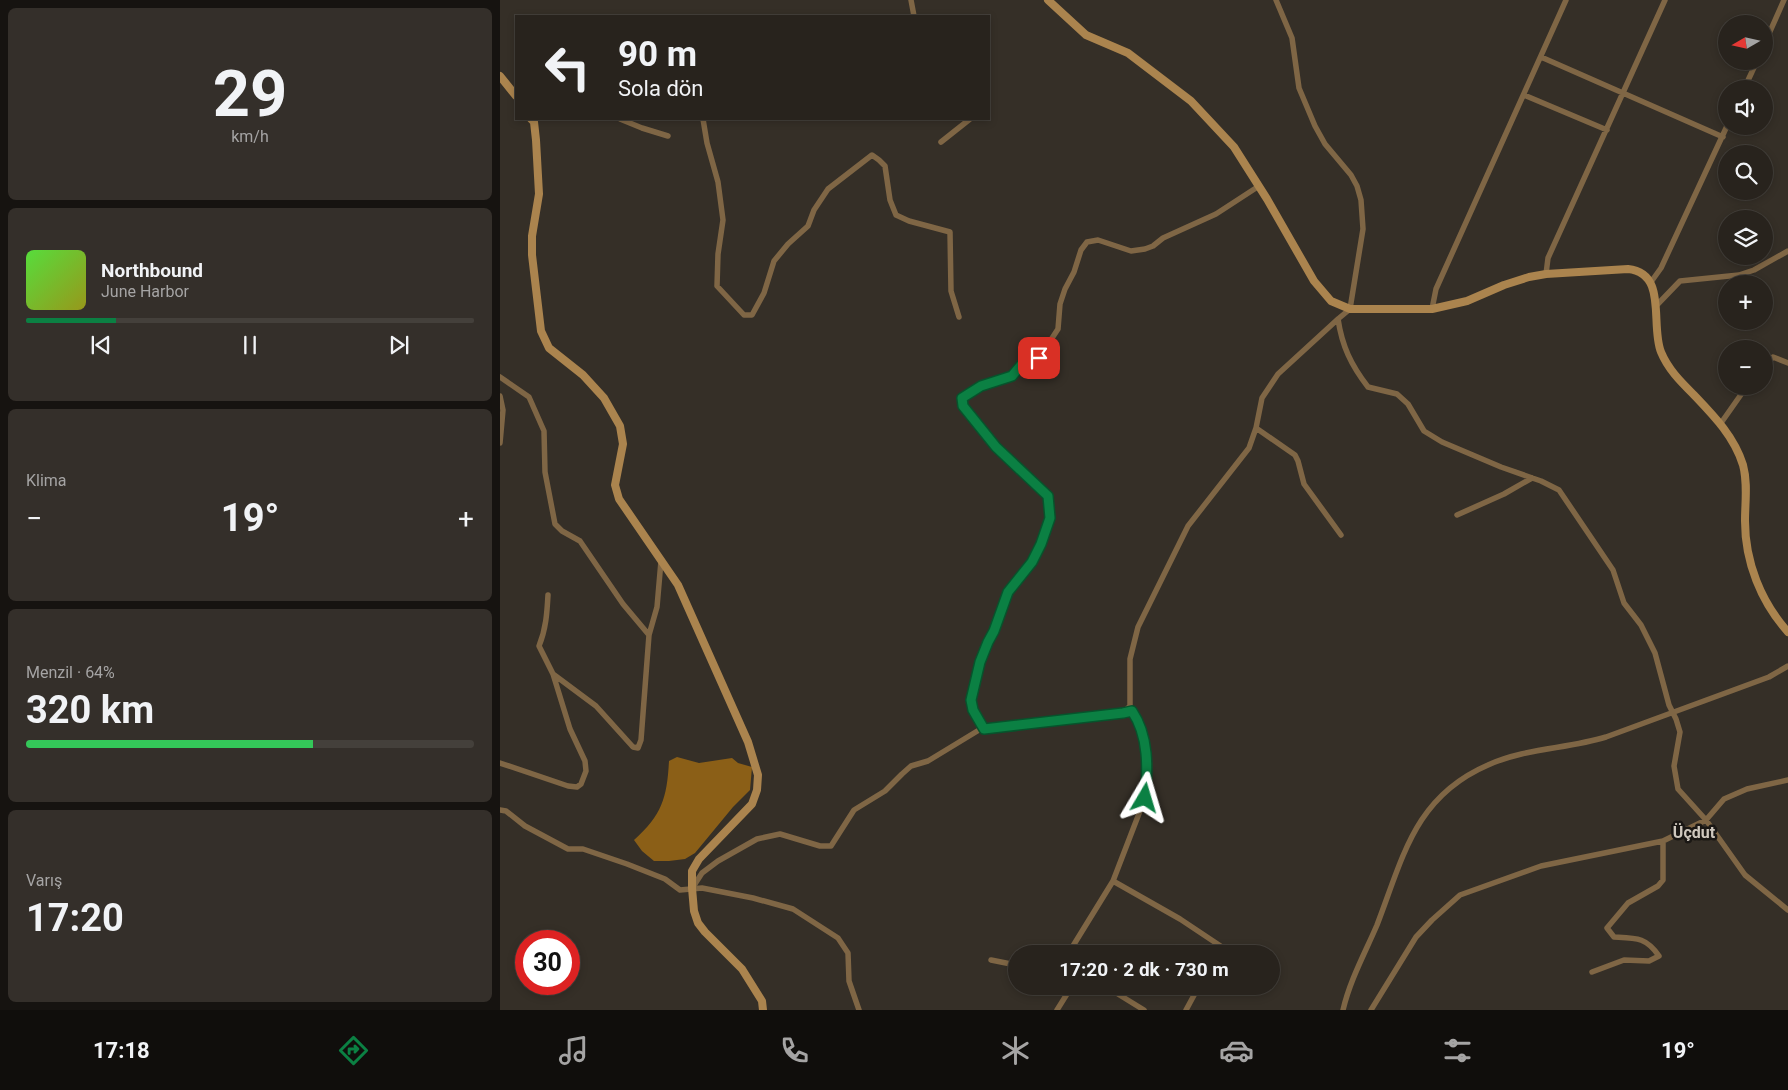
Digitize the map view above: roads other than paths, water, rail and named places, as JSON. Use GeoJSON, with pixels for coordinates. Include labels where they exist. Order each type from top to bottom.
{"type":"FeatureCollection","features":[{"type":"Feature","properties":{"kind":"street"},"geometry":{"type":"LineString","coordinates":[[911,0],[914,15]]}},
{"type":"Feature","properties":{"kind":"street"},"geometry":{"type":"LineString","coordinates":[[1048,0],[1086,35],[1128,53],[1191,101],[1234,147],[1314,281],[1331,302],[1350,309],[1432,309],[1467,301],[1516,281],[1546,274],[1628,269],[1642,273],[1651,282],[1654,292],[1656,338],[1665,362],[1721,423],[1735,445],[1743,465],[1746,488],[1746,542],[1756,582],[1767,604],[1788,632]]}},
{"type":"Feature","properties":{"kind":"street"},"geometry":{"type":"LineString","coordinates":[[1123,713],[1130,706],[1130,659],[1142,620],[1188,526],[1248,448],[1256,428],[1262,398],[1278,374],[1350,309],[1363,229],[1361,200],[1351,175],[1325,144],[1308,111],[1299,88],[1292,38],[1276,0]]}},
{"type":"Feature","properties":{"kind":"street"},"geometry":{"type":"LineString","coordinates":[[1432,309],[1436,289],[1566,0]]}},
{"type":"Feature","properties":{"kind":"street"},"geometry":{"type":"LineString","coordinates":[[1546,274],[1548,258],[1665,0]]}},
{"type":"Feature","properties":{"kind":"street"},"geometry":{"type":"LineString","coordinates":[[1773,25],[1784,0]]}},
{"type":"Feature","properties":{"kind":"street"},"geometry":{"type":"LineString","coordinates":[[1541,56],[1723,137],[1661,268],[1651,282]]}},
{"type":"Feature","properties":{"kind":"street"},"geometry":{"type":"LineString","coordinates":[[500,76],[515,92]]}},
{"type":"Feature","properties":{"kind":"street"},"geometry":{"type":"LineString","coordinates":[[1524,95],[1607,130]]}},
{"type":"Feature","properties":{"kind":"street"},"geometry":{"type":"LineString","coordinates":[[532,120],[534,122],[536,140],[538,194],[532,236],[532,255],[540,331],[549,348],[583,375],[604,398],[620,426],[623,444],[615,485],[619,499],[662,559],[688,605],[748,742],[758,775],[757,790],[752,804],[699,859],[692,871],[692,888],[694,911],[698,924],[742,969],[762,1001],[763,1010]]}},
{"type":"Feature","properties":{"kind":"street"},"geometry":{"type":"LineString","coordinates":[[622,120],[668,136]]}},
{"type":"Feature","properties":{"kind":"street"},"geometry":{"type":"LineString","coordinates":[[703,120],[707,143],[718,182],[723,220],[718,254],[718,286],[744,315],[752,315],[756,310],[764,293],[774,261],[788,244],[808,226],[814,210],[828,189],[872,155],[885,166],[890,200],[896,215],[909,221],[950,232],[951,291],[959,317]]}},
{"type":"Feature","properties":{"kind":"street"},"geometry":{"type":"LineString","coordinates":[[941,142],[969,120]]}},
{"type":"Feature","properties":{"kind":"street"},"geometry":{"type":"LineString","coordinates":[[984,729],[973,710],[971,700],[980,662],[1008,592],[1032,562],[1041,544],[1050,518],[1048,496],[996,447],[963,406],[962,398],[981,386],[1012,376],[1022,364],[1039,358],[1058,329],[1060,304],[1065,289],[1087,242],[1098,240],[1131,251],[1145,249],[1216,214],[1259,186]]}},
{"type":"Feature","properties":{"kind":"street"},"geometry":{"type":"LineString","coordinates":[[1655,308],[1680,281],[1739,275],[1754,270],[1788,252]]}},
{"type":"Feature","properties":{"kind":"street"},"geometry":{"type":"LineString","coordinates":[[1338,319],[1341,339],[1354,368],[1368,387],[1397,394],[1408,404],[1424,431],[1442,442],[1559,490],[1613,570],[1624,603],[1641,625],[1655,653],[1661,682],[1680,732],[1674,766],[1678,790],[1706,820],[1745,874],[1788,910]]}},
{"type":"Feature","properties":{"kind":"street"},"geometry":{"type":"LineString","coordinates":[[1773,357],[1788,363]]}},
{"type":"Feature","properties":{"kind":"street"},"geometry":{"type":"LineString","coordinates":[[500,377],[529,397],[544,432],[545,472],[555,524],[562,531],[580,541],[623,604],[649,634]]}},
{"type":"Feature","properties":{"kind":"street"},"geometry":{"type":"LineString","coordinates":[[1721,423],[1741,395]]}},
{"type":"Feature","properties":{"kind":"street"},"geometry":{"type":"LineString","coordinates":[[500,396],[503,410],[500,443]]}},
{"type":"Feature","properties":{"kind":"street"},"geometry":{"type":"LineString","coordinates":[[1256,428],[1295,455],[1304,484],[1342,535]]}},
{"type":"Feature","properties":{"kind":"street"},"geometry":{"type":"LineString","coordinates":[[1457,515],[1504,494],[1532,478]]}},
{"type":"Feature","properties":{"kind":"street"},"geometry":{"type":"LineString","coordinates":[[553,674],[596,706],[633,746],[638,748],[641,740],[649,634],[657,606],[662,559]]}},
{"type":"Feature","properties":{"kind":"street"},"geometry":{"type":"LineString","coordinates":[[500,763],[568,786],[577,787],[581,784],[586,771],[585,761],[570,729],[553,674],[538,646],[543,636],[546,621],[548,595]]}},
{"type":"Feature","properties":{"kind":"street"},"geometry":{"type":"LineString","coordinates":[[1343,1010],[1347,995],[1377,925],[1406,846],[1419,823],[1443,795],[1464,777],[1497,761],[1518,754],[1594,741],[1769,677],[1788,666]]}},
{"type":"Feature","properties":{"kind":"street"},"geometry":{"type":"LineString","coordinates":[[692,888],[702,874],[718,861],[757,839],[780,834],[820,846],[831,846],[854,810],[885,791],[911,766],[928,761],[979,730],[1132,711],[1138,720],[1144,742],[1148,773],[1145,798],[1113,881],[1074,945]]}},
{"type":"Feature","properties":{"kind":"street"},"geometry":{"type":"LineString","coordinates":[[1371,1010],[1416,937],[1460,895],[1541,866],[1663,841],[1706,820],[1724,799],[1747,789],[1788,780]]}},
{"type":"Feature","properties":{"kind":"street"},"geometry":{"type":"LineString","coordinates":[[500,810],[506,811],[525,826],[550,841],[568,849],[583,849],[628,864],[665,879],[680,890],[702,888],[753,898],[793,910],[838,938],[848,953],[849,981],[859,1010]]}},
{"type":"Feature","properties":{"kind":"street"},"geometry":{"type":"LineString","coordinates":[[1592,972],[1624,960],[1649,961],[1659,956],[1652,945],[1638,938],[1614,937],[1607,928],[1628,903],[1658,886],[1663,880],[1663,841]]}},
{"type":"Feature","properties":{"kind":"street"},"geometry":{"type":"LineString","coordinates":[[1113,881],[1180,919],[1219,945]]}},
{"type":"Feature","properties":{"kind":"street"},"geometry":{"type":"LineString","coordinates":[[990,960],[1008,963]]}},
{"type":"Feature","properties":{"kind":"street"},"geometry":{"type":"LineString","coordinates":[[1057,1010],[1066,995]]}},
{"type":"Feature","properties":{"kind":"street"},"geometry":{"type":"LineString","coordinates":[[1120,995],[1144,1010]]}},
{"type":"Feature","properties":{"kind":"street"},"geometry":{"type":"LineString","coordinates":[[1186,1010],[1194,995]]}},
{"type":"Feature","properties":{"kind":"district","name":"Üçdut"},"geometry":{"type":"Point","coordinates":[1694,832]}}]}
